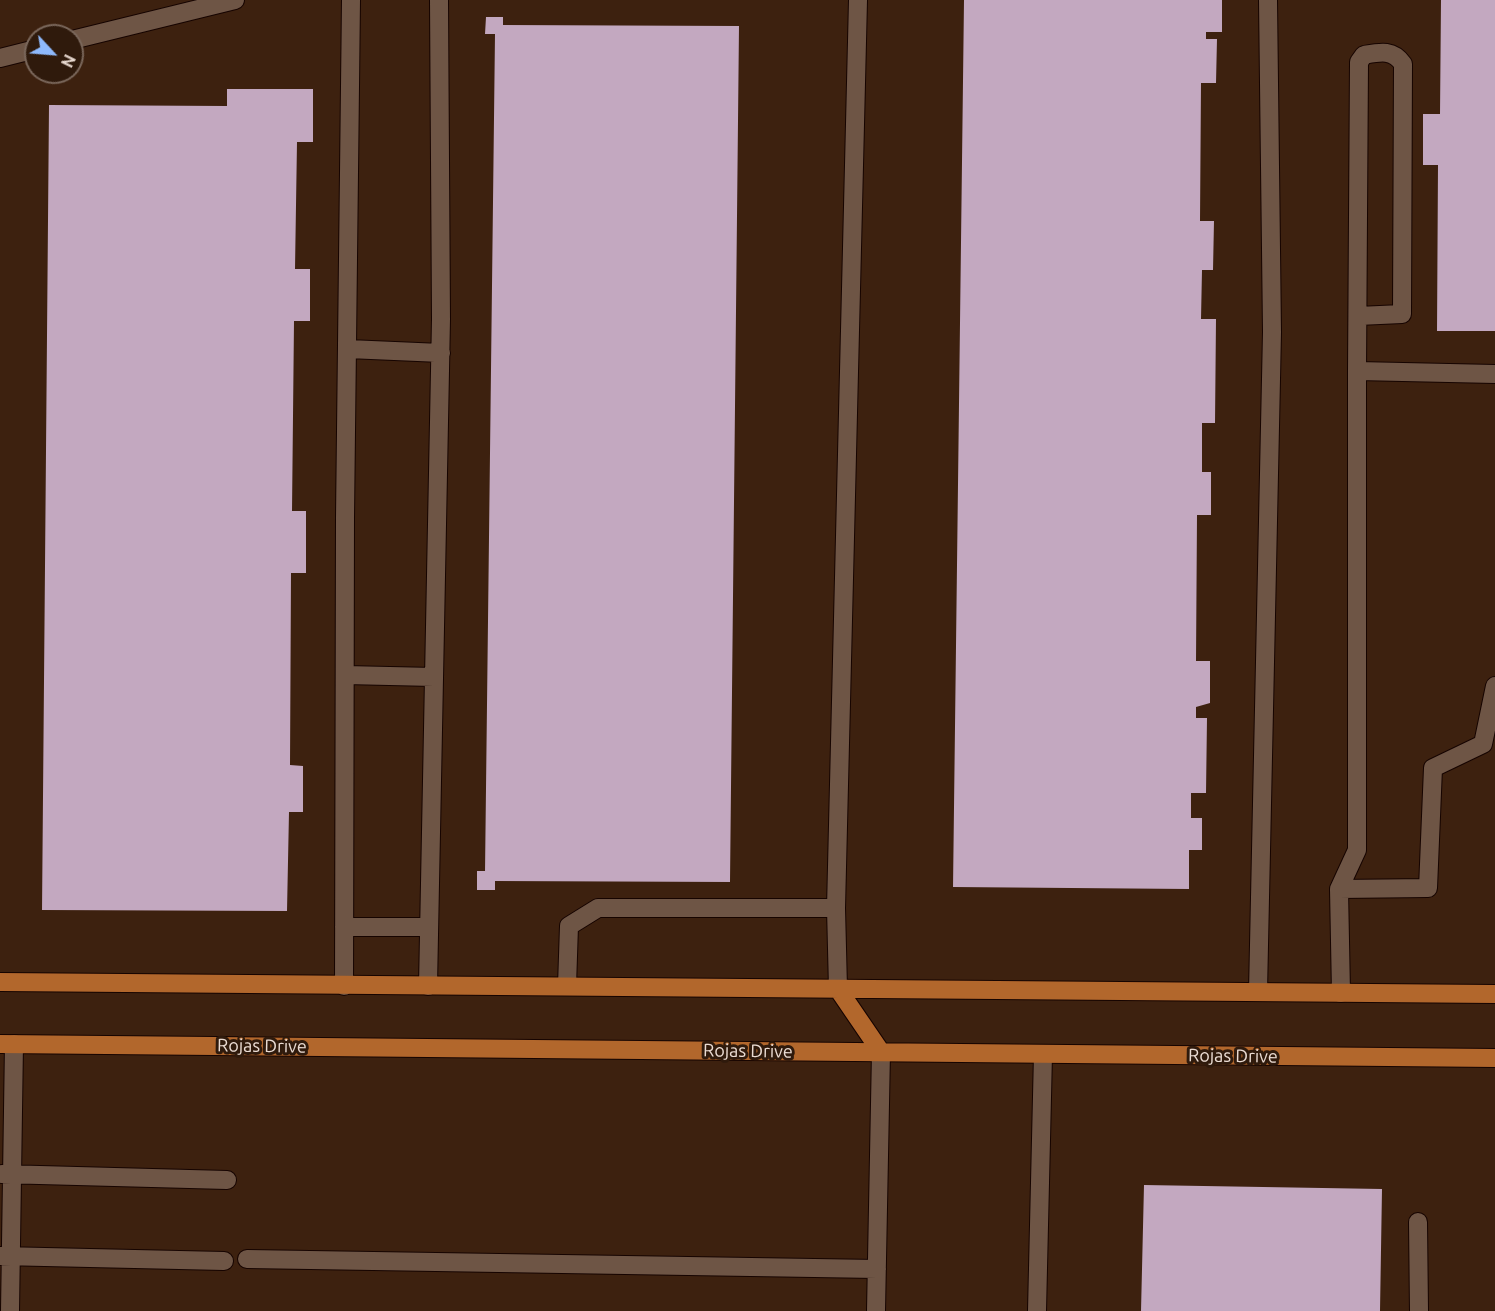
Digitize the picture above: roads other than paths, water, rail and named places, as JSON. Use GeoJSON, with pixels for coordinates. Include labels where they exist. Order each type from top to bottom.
{"type":"FeatureCollection","features":[{"type":"Feature","properties":{"kind":"main road"},"geometry":{"type":"LineString","coordinates":[[0,982],[1495,994]]}},
{"type":"Feature","properties":{"kind":"main road"},"geometry":{"type":"LineString","coordinates":[[838,989],[881,1052]]}},
{"type":"Feature","properties":{"kind":"main road","name":"Rojas Drive"},"geometry":{"type":"LineString","coordinates":[[7,1044],[1495,1058]]}},
{"type":"Feature","properties":{"kind":"lane"},"geometry":{"type":"LineString","coordinates":[[84,37],[235,0]]}},
{"type":"Feature","properties":{"kind":"lane"},"geometry":{"type":"LineString","coordinates":[[344,986],[351,0]]}},
{"type":"Feature","properties":{"kind":"lane"},"geometry":{"type":"LineString","coordinates":[[428,986],[441,353],[439,0]]}},
{"type":"Feature","properties":{"kind":"lane"},"geometry":{"type":"LineString","coordinates":[[838,989],[836,908],[858,0]]}},
{"type":"Feature","properties":{"kind":"lane"},"geometry":{"type":"LineString","coordinates":[[1258,992],[1272,332],[1268,0]]}},
{"type":"Feature","properties":{"kind":"lane"},"geometry":{"type":"LineString","coordinates":[[0,58],[24,52]]}},
{"type":"Feature","properties":{"kind":"lane"},"geometry":{"type":"LineString","coordinates":[[1341,993],[1340,889],[1357,850],[1357,371],[1359,62],[1364,55],[1392,53],[1403,64],[1402,314],[1358,316]]}},
{"type":"Feature","properties":{"kind":"lane"},"geometry":{"type":"LineString","coordinates":[[348,349],[441,353]]}},
{"type":"Feature","properties":{"kind":"lane"},"geometry":{"type":"LineString","coordinates":[[1357,371],[1495,374]]}},
{"type":"Feature","properties":{"kind":"lane"},"geometry":{"type":"LineString","coordinates":[[345,675],[434,676]]}},
{"type":"Feature","properties":{"kind":"lane"},"geometry":{"type":"LineString","coordinates":[[1340,889],[1428,888],[1433,768],[1482,744],[1495,686]]}},
{"type":"Feature","properties":{"kind":"lane"},"geometry":{"type":"LineString","coordinates":[[567,986],[569,926],[598,908],[836,908]]}},
{"type":"Feature","properties":{"kind":"lane"},"geometry":{"type":"LineString","coordinates":[[344,927],[429,927]]}},
{"type":"Feature","properties":{"kind":"lane"},"geometry":{"type":"LineString","coordinates":[[7,1044],[6,1256],[10,1311]]}},
{"type":"Feature","properties":{"kind":"lane"},"geometry":{"type":"LineString","coordinates":[[876,1311],[881,1052]]}},
{"type":"Feature","properties":{"kind":"lane"},"geometry":{"type":"LineString","coordinates":[[1037,1311],[1043,1054]]}},
{"type":"Feature","properties":{"kind":"lane"},"geometry":{"type":"LineString","coordinates":[[6,1174],[227,1180]]}},
{"type":"Feature","properties":{"kind":"lane"},"geometry":{"type":"LineString","coordinates":[[1418,1222],[1419,1311]]}},
{"type":"Feature","properties":{"kind":"lane"},"geometry":{"type":"LineString","coordinates":[[6,1256],[224,1261]]}},
{"type":"Feature","properties":{"kind":"lane"},"geometry":{"type":"LineString","coordinates":[[247,1259],[877,1269]]}}]}
